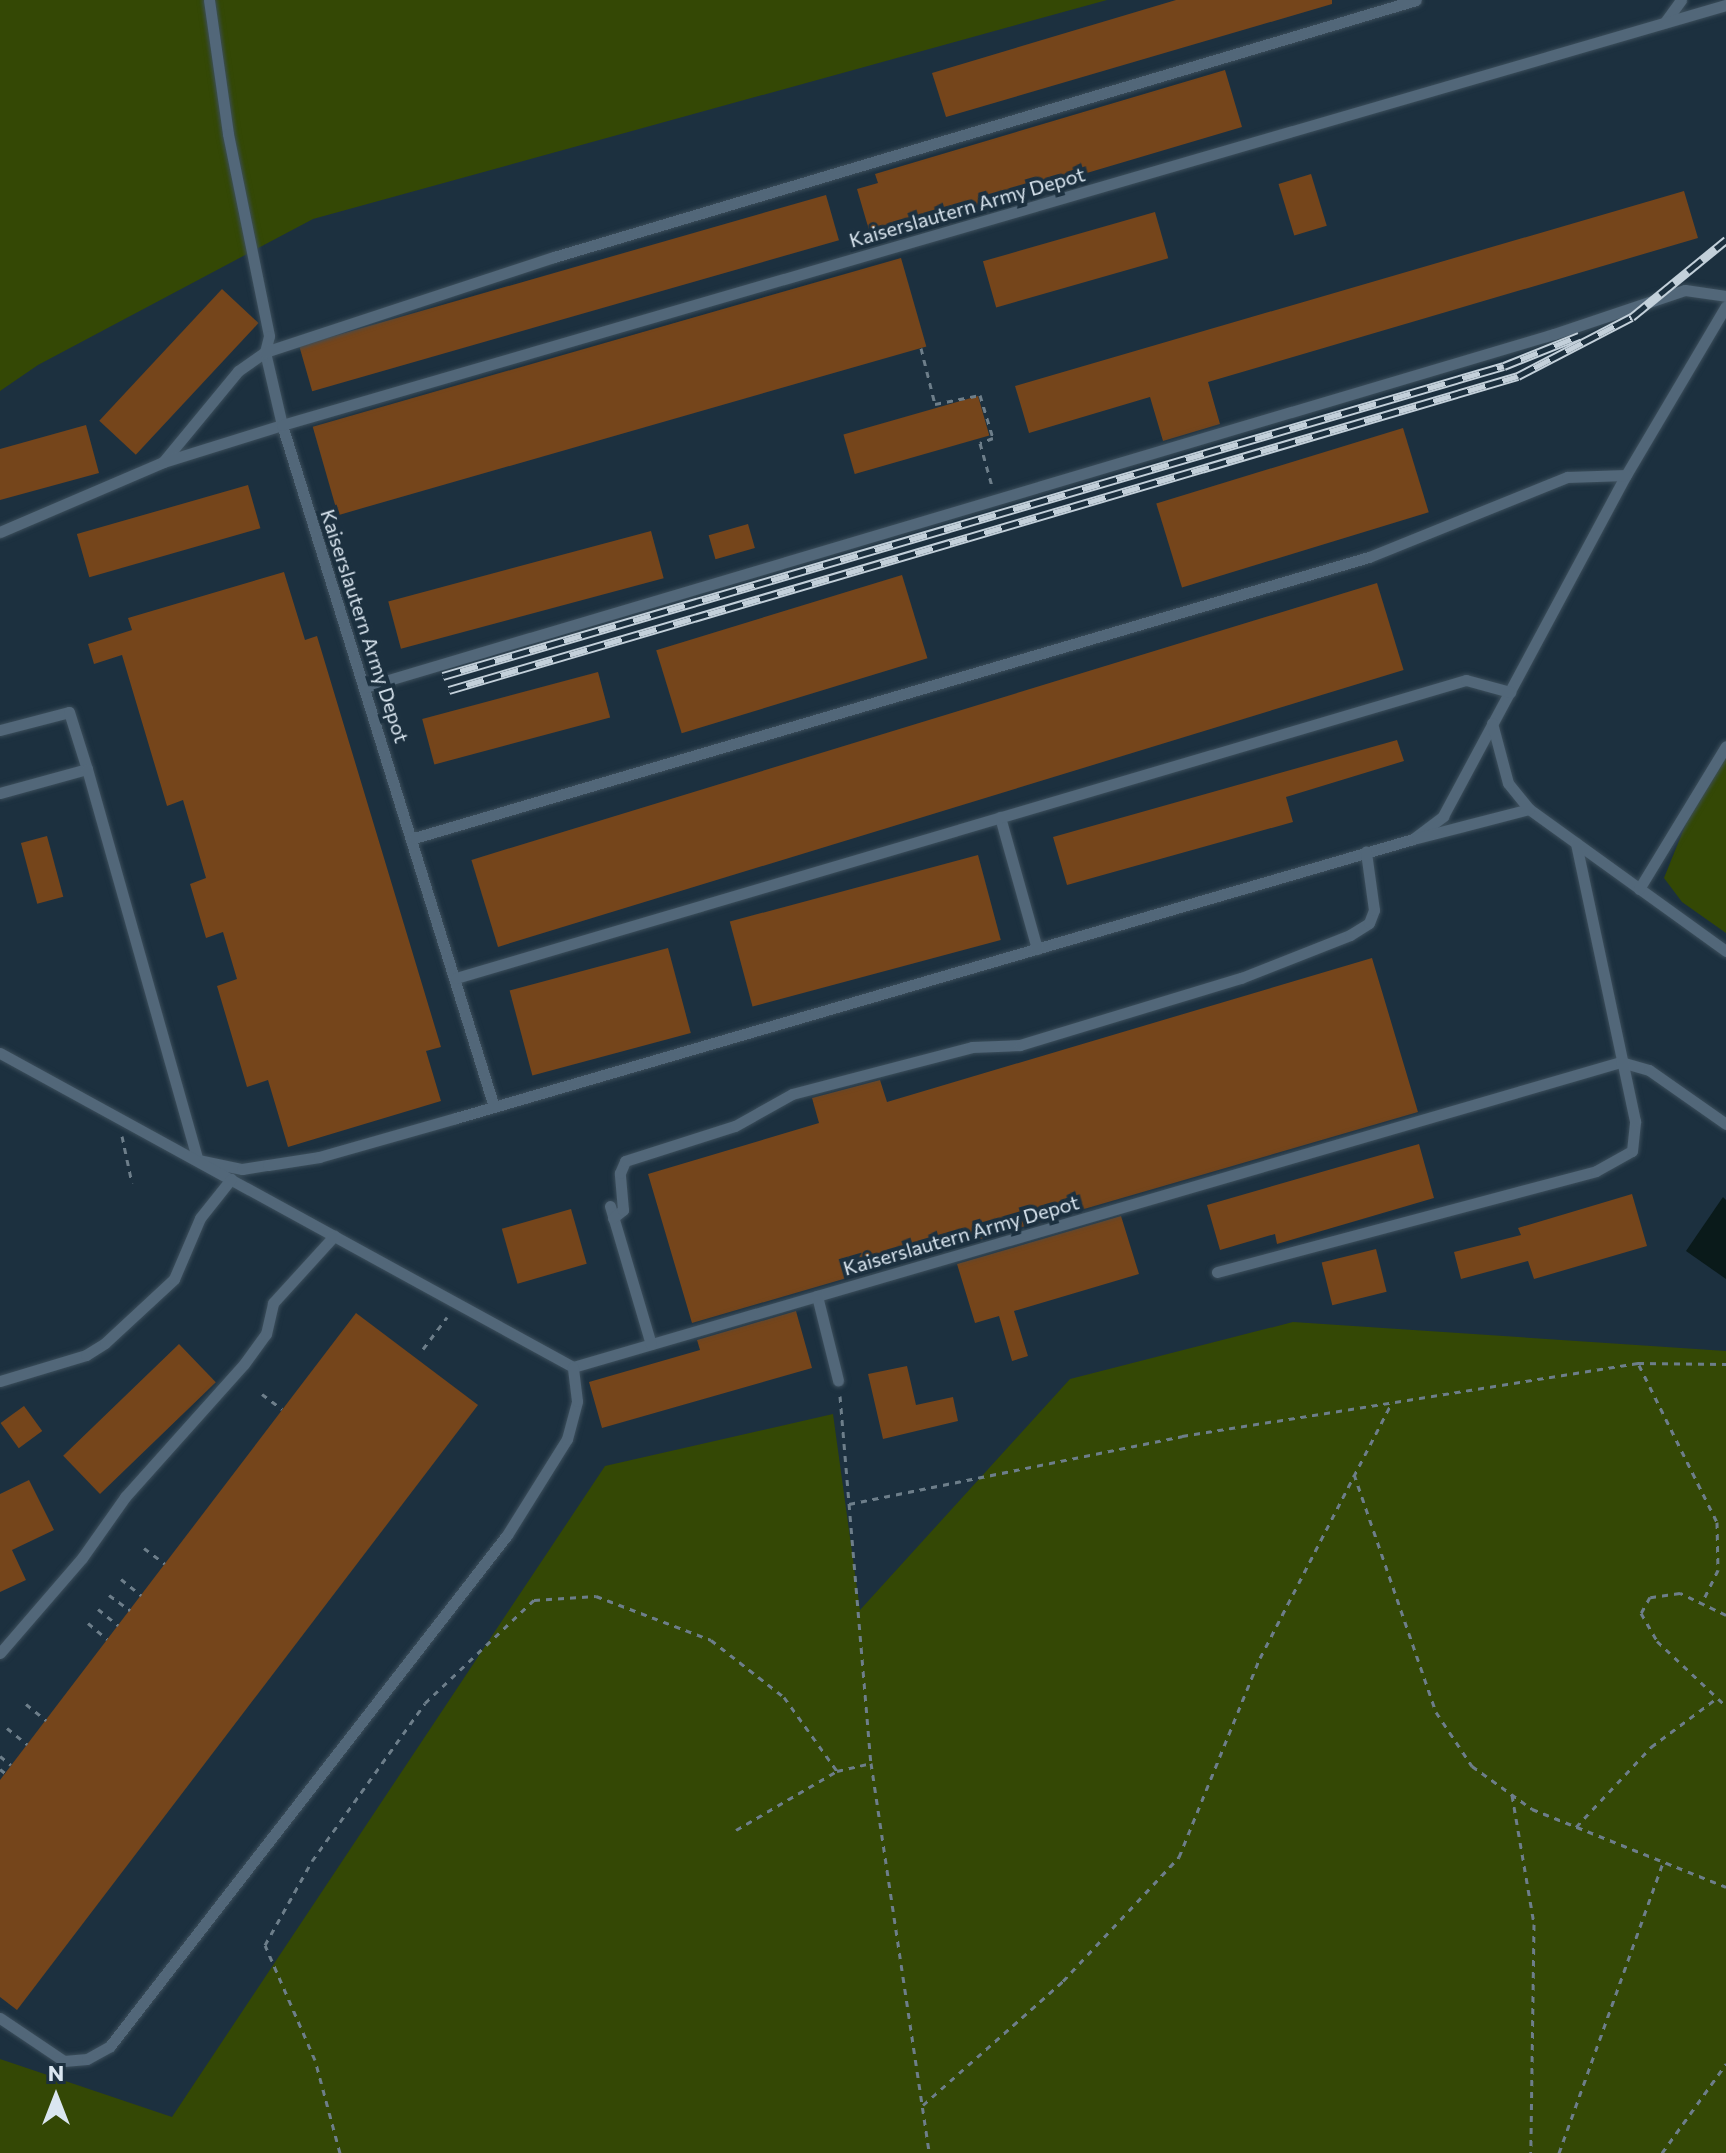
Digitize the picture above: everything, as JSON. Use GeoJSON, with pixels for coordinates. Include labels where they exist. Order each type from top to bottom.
{"type":"FeatureCollection","features":[{"type":"Feature","properties":{"kind":"lane","name":"Kaiserslautern Army Depot"},"geometry":{"type":"LineString","coordinates":[[209,0],[228,134],[269,336],[265,352],[282,425],[414,838],[494,1107]]}},
{"type":"Feature","properties":{"kind":"lane","name":"Kaiserslautern Army Depot"},"geometry":{"type":"LineString","coordinates":[[163,462],[238,371],[265,352],[554,257],[1416,0]]}},
{"type":"Feature","properties":{"kind":"lane"},"geometry":{"type":"LineString","coordinates":[[1662,24],[1681,0]]}},
{"type":"Feature","properties":{"kind":"lane","name":"Kaiserslautern Army Depot"},"geometry":{"type":"LineString","coordinates":[[0,532],[163,462],[282,425],[1726,5]]}},
{"type":"Feature","properties":{"kind":"lane"},"geometry":{"type":"LineString","coordinates":[[365,687],[1554,334],[1685,290],[1726,296]]}},
{"type":"Feature","properties":{"kind":"lane"},"geometry":{"type":"LineString","coordinates":[[1413,839],[1443,816],[1626,475],[1726,306]]}},
{"type":"Feature","properties":{"kind":"lane"},"geometry":{"type":"LineString","coordinates":[[414,838],[1369,557],[1567,477],[1626,475]]}},
{"type":"Feature","properties":{"kind":"lane"},"geometry":{"type":"LineString","coordinates":[[456,978],[1466,680],[1510,692]]}},
{"type":"Feature","properties":{"kind":"lane"},"geometry":{"type":"LineString","coordinates":[[0,730],[69,712],[198,1160]]}},
{"type":"Feature","properties":{"kind":"lane"},"geometry":{"type":"LineString","coordinates":[[1492,723],[1508,783],[1529,809],[1726,951]]}},
{"type":"Feature","properties":{"kind":"lane"},"geometry":{"type":"LineString","coordinates":[[1639,889],[1726,746]]}},
{"type":"Feature","properties":{"kind":"lane"},"geometry":{"type":"LineString","coordinates":[[0,793],[87,769]]}},
{"type":"Feature","properties":{"kind":"lane"},"geometry":{"type":"LineString","coordinates":[[198,1160],[242,1169],[319,1157],[1366,852],[1529,809]]}},
{"type":"Feature","properties":{"kind":"lane"},"geometry":{"type":"LineString","coordinates":[[1000,817],[1037,949]]}},
{"type":"Feature","properties":{"kind":"lane"},"geometry":{"type":"LineString","coordinates":[[1217,1272],[1596,1171],[1632,1151],[1635,1121],[1576,843]]}},
{"type":"Feature","properties":{"kind":"lane"},"geometry":{"type":"LineString","coordinates":[[651,1344],[612,1212],[623,1210],[620,1173],[625,1161],[735,1126],[792,1094],[972,1047],[1020,1045],[1241,978],[1350,935],[1369,923],[1374,910],[1366,852]]}},
{"type":"Feature","properties":{"kind":"lane"},"geometry":{"type":"LineString","coordinates":[[0,1053],[573,1367],[577,1401],[570,1432],[514,1525],[150,1990],[110,2046],[87,2059],[54,2058],[0,2018]]}},
{"type":"Feature","properties":{"kind":"lane","name":"Kaiserslautern Army Depot"},"geometry":{"type":"LineString","coordinates":[[573,1367],[1621,1062]]}},
{"type":"Feature","properties":{"kind":"lane"},"geometry":{"type":"LineString","coordinates":[[1621,1062],[1649,1070],[1726,1124]]}},
{"type":"Feature","properties":{"kind":"lane"},"geometry":{"type":"LineString","coordinates":[[0,1381],[86,1355],[105,1343],[174,1279],[200,1218],[231,1179]]}},
{"type":"Feature","properties":{"kind":"lane"},"geometry":{"type":"LineString","coordinates":[[0,1653],[266,1334],[273,1303],[334,1236]]}},
{"type":"Feature","properties":{"kind":"lane"},"geometry":{"type":"LineString","coordinates":[[817,1296],[838,1380]]}},
{"type":"Feature","properties":{"kind":"path"},"geometry":{"type":"LineString","coordinates":[[921,348],[935,404],[980,395],[993,438],[980,443],[996,500]]}},
{"type":"Feature","properties":{"kind":"path"},"geometry":{"type":"LineString","coordinates":[[121,1132],[132,1183]]}},
{"type":"Feature","properties":{"kind":"path"},"geometry":{"type":"LineString","coordinates":[[423,1349],[457,1304]]}},
{"type":"Feature","properties":{"kind":"path"},"geometry":{"type":"LineString","coordinates":[[849,1504],[1182,1436],[1392,1402],[1638,1363],[1726,1364]]}},
{"type":"Feature","properties":{"kind":"path"},"geometry":{"type":"LineString","coordinates":[[1638,1363],[1717,1522],[1718,1570],[1702,1603]]}},
{"type":"Feature","properties":{"kind":"path"},"geometry":{"type":"LineString","coordinates":[[838,1380],[871,1763],[929,2153]]}},
{"type":"Feature","properties":{"kind":"path"},"geometry":{"type":"LineString","coordinates":[[262,1394],[282,1409]]}},
{"type":"Feature","properties":{"kind":"path"},"geometry":{"type":"LineString","coordinates":[[923,2105],[1063,1981],[1179,1857],[1260,1658],[1392,1402]]}},
{"type":"Feature","properties":{"kind":"path"},"geometry":{"type":"LineString","coordinates":[[1354,1474],[1436,1712],[1472,1766],[1512,1795],[1576,1827],[1726,1887]]}},
{"type":"Feature","properties":{"kind":"path"},"geometry":{"type":"LineString","coordinates":[[144,1548],[165,1564]]}},
{"type":"Feature","properties":{"kind":"path"},"geometry":{"type":"LineString","coordinates":[[121,1579],[141,1595]]}},
{"type":"Feature","properties":{"kind":"path"},"geometry":{"type":"LineString","coordinates":[[1726,1615],[1680,1593],[1650,1597],[1641,1613],[1657,1641],[1726,1706]]}},
{"type":"Feature","properties":{"kind":"path"},"geometry":{"type":"LineString","coordinates":[[109,1595],[130,1610]]}},
{"type":"Feature","properties":{"kind":"path"},"geometry":{"type":"LineString","coordinates":[[340,2153],[315,2060],[265,1945],[312,1861],[425,1703],[534,1600],[596,1596],[711,1640],[784,1697],[837,1771]]}},
{"type":"Feature","properties":{"kind":"path"},"geometry":{"type":"LineString","coordinates":[[98,1609],[118,1625]]}},
{"type":"Feature","properties":{"kind":"path"},"geometry":{"type":"LineString","coordinates":[[88,1623],[107,1639]]}},
{"type":"Feature","properties":{"kind":"path"},"geometry":{"type":"LineString","coordinates":[[1576,1827],[1651,1747],[1717,1698]]}},
{"type":"Feature","properties":{"kind":"path"},"geometry":{"type":"LineString","coordinates":[[26,1704],[46,1720]]}},
{"type":"Feature","properties":{"kind":"path"},"geometry":{"type":"LineString","coordinates":[[7,1728],[27,1744]]}},
{"type":"Feature","properties":{"kind":"path"},"geometry":{"type":"LineString","coordinates":[[0,1756],[11,1765]]}},
{"type":"Feature","properties":{"kind":"path"},"geometry":{"type":"LineString","coordinates":[[736,1830],[837,1771],[871,1763]]}},
{"type":"Feature","properties":{"kind":"path"},"geometry":{"type":"LineString","coordinates":[[0,1769],[5,1773]]}},
{"type":"Feature","properties":{"kind":"path"},"geometry":{"type":"LineString","coordinates":[[1512,1795],[1534,1924],[1531,2153]]}},
{"type":"Feature","properties":{"kind":"path"},"geometry":{"type":"LineString","coordinates":[[1559,2153],[1664,1863]]}},
{"type":"Feature","properties":{"kind":"path"},"geometry":{"type":"LineString","coordinates":[[1662,2153],[1726,2064]]}},
{"type":"Feature","properties":{"kind":"green space"},"geometry":{"type":"Polygon","coordinates":[[[0,0],[1107,0],[313,219],[38,365],[0,391],[0,0]]]}},
{"type":"Feature","properties":{"kind":"green space"},"geometry":{"type":"Polygon","coordinates":[[[1726,746],[1726,933],[1682,902],[1664,878],[1695,801],[1726,746]]]}},
{"type":"Feature","properties":{"kind":"green space"},"geometry":{"type":"Polygon","coordinates":[[[1293,1322],[1726,1351],[1726,2153],[0,2153],[0,2059],[172,2117],[605,1466],[833,1414],[860,1610],[1070,1379],[1293,1322]]]}},
{"type":"Feature","properties":{"kind":"shaded area"},"geometry":{"type":"Polygon","coordinates":[[[1723,1197],[1726,1200],[1726,1279],[1686,1251],[1723,1197]]]}},
{"type":"Feature","properties":{"kind":"building"},"geometry":{"type":"Polygon","coordinates":[[[1176,0],[1332,0],[1332,4],[946,117],[932,73],[1176,0]]]}},
{"type":"Feature","properties":{"kind":"building"},"geometry":{"type":"Polygon","coordinates":[[[1225,70],[1242,127],[871,237],[857,189],[878,183],[875,174],[1225,70]]]}},
{"type":"Feature","properties":{"kind":"building"},"geometry":{"type":"Polygon","coordinates":[[[1311,174],[1327,226],[1294,236],[1278,184],[1311,174]]]}},
{"type":"Feature","properties":{"kind":"building"},"geometry":{"type":"Polygon","coordinates":[[[1684,191],[1698,238],[1208,382],[1220,424],[1163,441],[1150,397],[1029,433],[1015,386],[1684,191]]]}},
{"type":"Feature","properties":{"kind":"building"},"geometry":{"type":"Polygon","coordinates":[[[826,195],[839,240],[312,391],[299,346],[826,195]]]}},
{"type":"Feature","properties":{"kind":"building"},"geometry":{"type":"Polygon","coordinates":[[[1155,212],[1168,258],[996,307],[983,261],[1155,212]]]}},
{"type":"Feature","properties":{"kind":"building"},"geometry":{"type":"Polygon","coordinates":[[[901,258],[926,346],[338,515],[313,427],[901,258]]]}},
{"type":"Feature","properties":{"kind":"building"},"geometry":{"type":"Polygon","coordinates":[[[222,289],[259,323],[136,455],[99,421],[222,289]]]}},
{"type":"Feature","properties":{"kind":"building"},"geometry":{"type":"Polygon","coordinates":[[[978,396],[989,435],[855,474],[843,435],[978,396]]]}},
{"type":"Feature","properties":{"kind":"building"},"geometry":{"type":"Polygon","coordinates":[[[86,425],[99,473],[0,500],[0,449],[86,425]]]}},
{"type":"Feature","properties":{"kind":"building"},"geometry":{"type":"Polygon","coordinates":[[[1403,428],[1429,512],[1182,588],[1156,503],[1403,428]]]}},
{"type":"Feature","properties":{"kind":"building"},"geometry":{"type":"Polygon","coordinates":[[[248,485],[260,528],[89,577],[77,534],[248,485]]]}},
{"type":"Feature","properties":{"kind":"building"},"geometry":{"type":"Polygon","coordinates":[[[748,524],[755,548],[715,559],[709,535],[748,524]]]}},
{"type":"Feature","properties":{"kind":"building"},"geometry":{"type":"Polygon","coordinates":[[[651,531],[664,578],[401,649],[388,601],[651,531]]]}},
{"type":"Feature","properties":{"kind":"building"},"geometry":{"type":"Polygon","coordinates":[[[284,572],[305,640],[317,636],[441,1047],[426,1051],[441,1101],[288,1147],[268,1080],[247,1087],[217,986],[237,979],[223,932],[206,938],[190,884],[206,878],[183,800],[167,806],[122,655],[94,664],[88,644],[132,630],[128,618],[284,572]]]}},
{"type":"Feature","properties":{"kind":"building"},"geometry":{"type":"Polygon","coordinates":[[[902,575],[927,658],[682,733],[656,650],[902,575]]]}},
{"type":"Feature","properties":{"kind":"building"},"geometry":{"type":"Polygon","coordinates":[[[1377,583],[1404,670],[498,947],[471,860],[1377,583]]]}},
{"type":"Feature","properties":{"kind":"building"},"geometry":{"type":"Polygon","coordinates":[[[598,672],[610,717],[434,765],[422,719],[598,672]]]}},
{"type":"Feature","properties":{"kind":"building"},"geometry":{"type":"Polygon","coordinates":[[[1397,740],[1404,761],[1286,797],[1293,822],[1067,885],[1053,837],[1397,740]]]}},
{"type":"Feature","properties":{"kind":"building"},"geometry":{"type":"Polygon","coordinates":[[[47,836],[63,897],[37,904],[21,843],[47,836]]]}},
{"type":"Feature","properties":{"kind":"building"},"geometry":{"type":"Polygon","coordinates":[[[978,855],[1001,940],[753,1007],[730,922],[978,855]]]}},
{"type":"Feature","properties":{"kind":"building"},"geometry":{"type":"Polygon","coordinates":[[[668,948],[691,1033],[532,1075],[510,990],[668,948]]]}},
{"type":"Feature","properties":{"kind":"building"},"geometry":{"type":"Polygon","coordinates":[[[1372,958],[1418,1112],[692,1323],[648,1174],[819,1123],[812,1098],[880,1080],[887,1102],[1372,958]]]}},
{"type":"Feature","properties":{"kind":"building"},"geometry":{"type":"Polygon","coordinates":[[[1419,1144],[1434,1198],[1277,1244],[1275,1234],[1220,1250],[1207,1205],[1419,1144]]]}},
{"type":"Feature","properties":{"kind":"building"},"geometry":{"type":"Polygon","coordinates":[[[1632,1194],[1647,1246],[1534,1279],[1528,1261],[1461,1279],[1454,1252],[1521,1235],[1518,1228],[1632,1194]]]}},
{"type":"Feature","properties":{"kind":"building"},"geometry":{"type":"Polygon","coordinates":[[[571,1209],[587,1264],[518,1284],[502,1229],[571,1209]]]}},
{"type":"Feature","properties":{"kind":"building"},"geometry":{"type":"Polygon","coordinates":[[[1121,1216],[1139,1274],[1014,1311],[1028,1356],[1012,1361],[999,1316],[975,1323],[957,1264],[1121,1216]]]}},
{"type":"Feature","properties":{"kind":"building"},"geometry":{"type":"Polygon","coordinates":[[[1376,1249],[1387,1292],[1332,1305],[1322,1263],[1376,1249]]]}},
{"type":"Feature","properties":{"kind":"building"},"geometry":{"type":"Polygon","coordinates":[[[796,1311],[812,1368],[602,1428],[589,1382],[700,1350],[697,1340],[796,1311]]]}},
{"type":"Feature","properties":{"kind":"building"},"geometry":{"type":"Polygon","coordinates":[[[356,1313],[478,1405],[17,2010],[0,1997],[0,1780],[356,1313]]]}},
{"type":"Feature","properties":{"kind":"building"},"geometry":{"type":"Polygon","coordinates":[[[179,1344],[216,1382],[100,1494],[63,1456],[179,1344]]]}},
{"type":"Feature","properties":{"kind":"building"},"geometry":{"type":"Polygon","coordinates":[[[907,1366],[916,1405],[953,1397],[958,1421],[883,1439],[868,1374],[907,1366]]]}},
{"type":"Feature","properties":{"kind":"building"},"geometry":{"type":"Polygon","coordinates":[[[24,1406],[42,1431],[19,1448],[1,1423],[24,1406]]]}},
{"type":"Feature","properties":{"kind":"building"},"geometry":{"type":"Polygon","coordinates":[[[29,1480],[54,1530],[12,1550],[26,1580],[0,1592],[0,1494],[29,1480]]]}},
{"type":"Feature","properties":{"kind":"railway"},"geometry":{"type":"LineString","coordinates":[[449,690],[1518,376],[1632,317],[1726,240]]}},
{"type":"Feature","properties":{"kind":"railway"},"geometry":{"type":"LineString","coordinates":[[443,676],[1504,366],[1579,336]]}}]}
